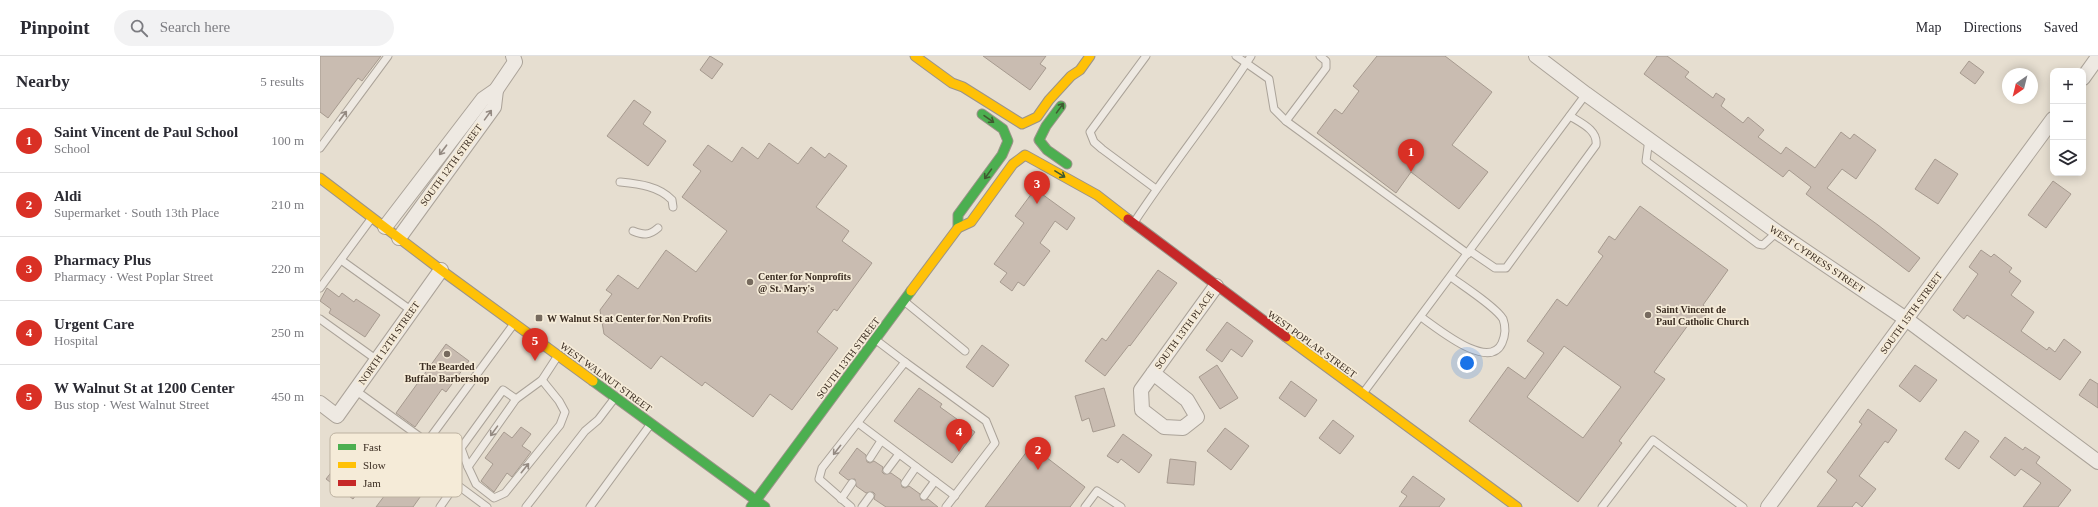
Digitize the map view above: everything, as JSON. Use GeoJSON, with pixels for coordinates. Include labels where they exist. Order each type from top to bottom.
{"type":"FeatureCollection","features":[{"type":"Feature","properties":{"kind":"street"},"geometry":{"type":"LineString","coordinates":[[915,56],[952,83],[963,87],[1022,124],[1036,130],[1039,140]]}},
{"type":"Feature","properties":{"kind":"street"},"geometry":{"type":"LineString","coordinates":[[1008,141],[1010,132],[1037,117],[1071,76],[1080,70],[1090,56]]}},
{"type":"Feature","properties":{"kind":"street","name":"WEST CYPRESS STREET"},"geometry":{"type":"LineString","coordinates":[[1536,56],[1777,232],[1906,319],[2098,462]]}},
{"type":"Feature","properties":{"kind":"street"},"geometry":{"type":"LineString","coordinates":[[2086,74],[2098,57]]}},
{"type":"Feature","properties":{"kind":"street","name":"SOUTH 12TH STREET"},"geometry":{"type":"LineString","coordinates":[[399,238],[494,107],[496,90],[514,59]]}},
{"type":"Feature","properties":{"kind":"street"},"geometry":{"type":"LineString","coordinates":[[952,83],[956,91],[1003,129],[1012,150],[1026,155],[1035,150],[1046,126],[1079,78],[1080,70]]}},
{"type":"Feature","properties":{"kind":"street","name":"SOUTH 12TH STREET"},"geometry":{"type":"LineString","coordinates":[[385,227],[483,99],[496,90]]}},
{"type":"Feature","properties":{"kind":"street","name":"SOUTH 15TH STREET"},"geometry":{"type":"LineString","coordinates":[[1768,507],[2050,122]]}},
{"type":"Feature","properties":{"kind":"street","name":"WEST POPLAR STREET"},"geometry":{"type":"LineString","coordinates":[[1039,140],[1047,150],[1088,182],[1097,195]]}},
{"type":"Feature","properties":{"kind":"street","name":"SOUTH 13TH STREET"},"geometry":{"type":"LineString","coordinates":[[958,228],[958,214],[1002,155],[1008,141]]}},
{"type":"Feature","properties":{"kind":"street","name":"WEST POPLAR STREET"},"geometry":{"type":"LineString","coordinates":[[1026,155],[1097,195],[1216,286],[1517,507]]}},
{"type":"Feature","properties":{"kind":"street","name":"SOUTH 13TH STREET"},"geometry":{"type":"LineString","coordinates":[[754,504],[958,228],[971,222],[1013,164],[1026,155]]}},
{"type":"Feature","properties":{"kind":"street","name":"WEST WALNUT STREET"},"geometry":{"type":"LineString","coordinates":[[320,178],[441,270],[651,424],[754,504],[765,507]]}},
{"type":"Feature","properties":{"kind":"street","name":"NORTH 12TH STREET"},"geometry":{"type":"LineString","coordinates":[[320,403],[337,416],[441,270]]}},
{"type":"Feature","properties":{"kind":"street","name":"SOUTH 13TH PLACE"},"geometry":{"type":"LineString","coordinates":[[1153,373],[1216,286]]}},
{"type":"Feature","properties":{"kind":"lane"},"geometry":{"type":"LineString","coordinates":[[320,148],[388,56]]}},
{"type":"Feature","properties":{"kind":"lane"},"geometry":{"type":"LineString","coordinates":[[1146,56],[1090,132],[1094,142],[1102,150],[1156,189]]}},
{"type":"Feature","properties":{"kind":"lane"},"geometry":{"type":"LineString","coordinates":[[1236,56],[1269,79],[1274,109],[1286,121],[1469,253],[1495,268],[1506,268],[1596,145],[1597,138],[1594,132],[1570,116]]}},
{"type":"Feature","properties":{"kind":"lane"},"geometry":{"type":"LineString","coordinates":[[1134,223],[1156,189],[1197,134],[1251,56]]}},
{"type":"Feature","properties":{"kind":"lane"},"geometry":{"type":"LineString","coordinates":[[1286,121],[1326,68],[1326,60],[1320,56]]}},
{"type":"Feature","properties":{"kind":"lane"},"geometry":{"type":"LineString","coordinates":[[1363,394],[1586,94]]}},
{"type":"Feature","properties":{"kind":"lane"},"geometry":{"type":"LineString","coordinates":[[1649,139],[1646,161],[1758,244],[1763,245],[1777,232]]}},
{"type":"Feature","properties":{"kind":"lane"},"geometry":{"type":"LineString","coordinates":[[620,182],[655,188],[672,200],[673,207]]}},
{"type":"Feature","properties":{"kind":"lane"},"geometry":{"type":"LineString","coordinates":[[320,288],[372,217]]}},
{"type":"Feature","properties":{"kind":"lane"},"geometry":{"type":"LineString","coordinates":[[633,231],[644,236],[654,232],[658,228]]}},
{"type":"Feature","properties":{"kind":"lane"},"geometry":{"type":"LineString","coordinates":[[340,260],[412,311]]}},
{"type":"Feature","properties":{"kind":"lane"},"geometry":{"type":"LineString","coordinates":[[1421,317],[1460,344],[1473,350],[1483,353],[1492,352],[1501,345],[1506,332],[1503,319],[1494,309],[1451,277]]}},
{"type":"Feature","properties":{"kind":"lane"},"geometry":{"type":"LineString","coordinates":[[904,301],[965,351]]}},
{"type":"Feature","properties":{"kind":"lane"},"geometry":{"type":"LineString","coordinates":[[320,319],[377,360]]}},
{"type":"Feature","properties":{"kind":"lane"},"geometry":{"type":"LineString","coordinates":[[434,433],[514,323]]}},
{"type":"Feature","properties":{"kind":"lane"},"geometry":{"type":"LineString","coordinates":[[875,340],[986,421],[995,443],[946,507]]}},
{"type":"Feature","properties":{"kind":"lane"},"geometry":{"type":"LineString","coordinates":[[468,467],[516,399],[542,380],[558,355]]}},
{"type":"Feature","properties":{"kind":"lane"},"geometry":{"type":"LineString","coordinates":[[851,507],[819,479],[822,468],[905,362]]}},
{"type":"Feature","properties":{"kind":"lane"},"geometry":{"type":"LineString","coordinates":[[462,451],[476,484],[494,498],[505,493],[560,425],[565,412],[560,401],[542,380]]}},
{"type":"Feature","properties":{"kind":"lane"},"geometry":{"type":"LineString","coordinates":[[356,390],[415,433]]}},
{"type":"Feature","properties":{"kind":"lane"},"geometry":{"type":"LineString","coordinates":[[462,447],[503,390],[516,399]]}},
{"type":"Feature","properties":{"kind":"lane"},"geometry":{"type":"LineString","coordinates":[[526,507],[585,431],[598,420],[615,397]]}},
{"type":"Feature","properties":{"kind":"lane"},"geometry":{"type":"LineString","coordinates":[[858,423],[955,496]]}},
{"type":"Feature","properties":{"kind":"lane"},"geometry":{"type":"LineString","coordinates":[[590,507],[651,424]]}},
{"type":"Feature","properties":{"kind":"lane"},"geometry":{"type":"LineString","coordinates":[[1602,507],[1653,440],[1743,507]]}},
{"type":"Feature","properties":{"kind":"lane"},"geometry":{"type":"LineString","coordinates":[[870,458],[882,441]]}},
{"type":"Feature","properties":{"kind":"lane"},"geometry":{"type":"LineString","coordinates":[[887,470],[899,454]]}},
{"type":"Feature","properties":{"kind":"lane"},"geometry":{"type":"LineString","coordinates":[[905,483],[916,467]]}},
{"type":"Feature","properties":{"kind":"lane"},"geometry":{"type":"LineString","coordinates":[[924,496],[935,481]]}},
{"type":"Feature","properties":{"kind":"lane"},"geometry":{"type":"LineString","coordinates":[[841,498],[852,483]]}},
{"type":"Feature","properties":{"kind":"lane"},"geometry":{"type":"LineString","coordinates":[[462,488],[487,507]]}},
{"type":"Feature","properties":{"kind":"lane"},"geometry":{"type":"LineString","coordinates":[[1085,507],[1097,491],[1121,507]]}},
{"type":"Feature","properties":{"kind":"lane"},"geometry":{"type":"LineString","coordinates":[[862,507],[870,496]]}},
{"type":"Feature","properties":{"kind":"lane"},"geometry":{"type":"LineString","coordinates":[[440,507],[447,497]]}},
{"type":"Feature","properties":{"kind":"building"},"geometry":{"type":"Polygon","coordinates":[[[320,56],[381,56],[362,81],[358,78],[328,118],[320,112],[320,56]]]}},
{"type":"Feature","properties":{"kind":"building"},"geometry":{"type":"Polygon","coordinates":[[[710,56],[723,64],[712,79],[700,70],[710,56]]]}},
{"type":"Feature","properties":{"kind":"building"},"geometry":{"type":"Polygon","coordinates":[[[983,56],[1046,56],[1040,64],[1046,68],[1030,90],[983,56]]]}},
{"type":"Feature","properties":{"kind":"building"},"geometry":{"type":"Polygon","coordinates":[[[1377,56],[1445,56],[1492,92],[1452,145],[1488,172],[1459,209],[1411,172],[1396,193],[1317,133],[1335,109],[1342,114],[1359,91],[1353,86],[1377,56]]]}},
{"type":"Feature","properties":{"kind":"building"},"geometry":{"type":"Polygon","coordinates":[[[1657,56],[1667,56],[1689,72],[1685,77],[1713,98],[1716,93],[1725,99],[1721,106],[1743,123],[1748,117],[1764,130],[1758,137],[1781,154],[1786,147],[1815,168],[1841,132],[1850,139],[1854,134],[1876,150],[1856,179],[1842,169],[1827,188],[1920,258],[1909,272],[1806,194],[1811,187],[1789,170],[1783,177],[1644,74],[1657,56]]]}},
{"type":"Feature","properties":{"kind":"building"},"geometry":{"type":"Polygon","coordinates":[[[1969,61],[1984,72],[1975,84],[1960,73],[1969,61]]]}},
{"type":"Feature","properties":{"kind":"building"},"geometry":{"type":"Polygon","coordinates":[[[634,100],[651,112],[643,124],[666,141],[648,166],[607,136],[634,100]]]}},
{"type":"Feature","properties":{"kind":"building","name":"Center for Nonprofits @ St. Mary's"},"geometry":{"type":"Polygon","coordinates":[[[769,143],[798,164],[811,147],[825,158],[829,153],[847,166],[816,207],[849,231],[842,241],[872,263],[837,311],[834,309],[817,332],[838,348],[792,410],[770,394],[753,417],[705,382],[702,386],[661,356],[651,369],[604,334],[600,310],[612,294],[606,290],[618,275],[638,289],[666,250],[696,272],[727,231],[682,197],[701,171],[693,165],[708,145],[732,162],[742,147],[758,159],[769,143]]]}},
{"type":"Feature","properties":{"kind":"building"},"geometry":{"type":"Polygon","coordinates":[[[1935,159],[1958,174],[1938,204],[1915,189],[1935,159]]]}},
{"type":"Feature","properties":{"kind":"building"},"geometry":{"type":"Polygon","coordinates":[[[2053,181],[2071,194],[2046,228],[2028,215],[2053,181]]]}},
{"type":"Feature","properties":{"kind":"building"},"geometry":{"type":"Polygon","coordinates":[[[1035,189],[1075,218],[1067,230],[1055,221],[1040,243],[1050,251],[1024,286],[1018,282],[1012,291],[1000,282],[1007,273],[994,264],[1024,223],[1015,216],[1035,189]]]}},
{"type":"Feature","properties":{"kind":"building","name":"Saint Vincent de Paul Catholic Church"},"geometry":{"type":"Polygon","coordinates":[[[1640,206],[1728,270],[1703,305],[1709,310],[1698,325],[1691,321],[1654,372],[1665,379],[1619,441],[1622,443],[1578,502],[1469,421],[1508,367],[1525,379],[1544,353],[1527,341],[1557,299],[1567,306],[1603,256],[1598,252],[1609,236],[1615,240],[1640,206]],[[1564,346],[1527,397],[1583,438],[1621,387],[1564,346]]]}},
{"type":"Feature","properties":{"kind":"building"},"geometry":{"type":"Polygon","coordinates":[[[1981,250],[1991,257],[1994,254],[2012,268],[2009,272],[2021,281],[2011,295],[2034,312],[2021,331],[2047,350],[2049,347],[2055,352],[2064,339],[2081,352],[2060,380],[1967,315],[1964,319],[1953,310],[1978,274],[1969,267],[1981,250]]]}},
{"type":"Feature","properties":{"kind":"building"},"geometry":{"type":"Polygon","coordinates":[[[1158,270],[1177,283],[1130,346],[1129,345],[1105,376],[1085,361],[1102,338],[1106,341],[1158,270]]]}},
{"type":"Feature","properties":{"kind":"building"},"geometry":{"type":"Polygon","coordinates":[[[327,288],[339,297],[342,293],[354,302],[356,299],[380,315],[365,337],[329,313],[331,309],[320,301],[327,288]]]}},
{"type":"Feature","properties":{"kind":"building"},"geometry":{"type":"Polygon","coordinates":[[[1227,322],[1253,341],[1242,357],[1231,349],[1222,362],[1206,350],[1227,322]]]}},
{"type":"Feature","properties":{"kind":"building"},"geometry":{"type":"Polygon","coordinates":[[[446,344],[469,361],[446,392],[442,389],[415,427],[396,413],[446,344]]]}},
{"type":"Feature","properties":{"kind":"building"},"geometry":{"type":"Polygon","coordinates":[[[982,345],[1009,365],[993,387],[966,367],[982,345]]]}},
{"type":"Feature","properties":{"kind":"building"},"geometry":{"type":"Polygon","coordinates":[[[1217,365],[1238,398],[1220,409],[1199,377],[1217,365]]]}},
{"type":"Feature","properties":{"kind":"building"},"geometry":{"type":"Polygon","coordinates":[[[1915,365],[1937,380],[1920,402],[1899,386],[1915,365]]]}},
{"type":"Feature","properties":{"kind":"building"},"geometry":{"type":"Polygon","coordinates":[[[2090,379],[2098,384],[2098,408],[2079,395],[2090,379]]]}},
{"type":"Feature","properties":{"kind":"building"},"geometry":{"type":"Polygon","coordinates":[[[1291,381],[1317,400],[1305,417],[1279,398],[1291,381]]]}},
{"type":"Feature","properties":{"kind":"building"},"geometry":{"type":"Polygon","coordinates":[[[919,388],[942,404],[940,407],[975,432],[952,463],[894,421],[919,388]]]}},
{"type":"Feature","properties":{"kind":"building"},"geometry":{"type":"Polygon","coordinates":[[[1104,388],[1115,426],[1093,432],[1089,418],[1082,421],[1075,396],[1104,388]]]}},
{"type":"Feature","properties":{"kind":"building"},"geometry":{"type":"Polygon","coordinates":[[[1868,409],[1897,430],[1888,443],[1885,441],[1859,476],[1876,489],[1862,507],[1856,502],[1852,507],[1817,507],[1837,480],[1827,472],[1862,424],[1859,422],[1868,409]]]}},
{"type":"Feature","properties":{"kind":"building"},"geometry":{"type":"Polygon","coordinates":[[[1333,420],[1354,436],[1340,454],[1319,438],[1333,420]]]}},
{"type":"Feature","properties":{"kind":"building"},"geometry":{"type":"Polygon","coordinates":[[[521,427],[531,434],[522,446],[531,452],[512,477],[507,473],[494,492],[481,481],[493,464],[485,458],[504,432],[512,438],[521,427]]]}},
{"type":"Feature","properties":{"kind":"building"},"geometry":{"type":"Polygon","coordinates":[[[1225,428],[1249,446],[1231,470],[1207,451],[1225,428]]]}},
{"type":"Feature","properties":{"kind":"building"},"geometry":{"type":"Polygon","coordinates":[[[1965,431],[1979,441],[1959,469],[1945,459],[1965,431]]]}},
{"type":"Feature","properties":{"kind":"building"},"geometry":{"type":"Polygon","coordinates":[[[1123,434],[1152,455],[1139,473],[1121,459],[1118,463],[1107,456],[1123,434]]]}},
{"type":"Feature","properties":{"kind":"building"},"geometry":{"type":"Polygon","coordinates":[[[2005,437],[2023,450],[2025,447],[2040,457],[2036,463],[2071,490],[2058,507],[2023,507],[2041,483],[2021,469],[2015,476],[1990,457],[2005,437]]]}},
{"type":"Feature","properties":{"kind":"building"},"geometry":{"type":"Polygon","coordinates":[[[1037,438],[1047,446],[1042,454],[1085,487],[1070,507],[985,507],[1037,438]]]}},
{"type":"Feature","properties":{"kind":"building"},"geometry":{"type":"Polygon","coordinates":[[[857,448],[866,455],[867,462],[870,463],[874,461],[883,467],[882,472],[884,474],[891,473],[901,480],[902,487],[905,488],[909,486],[920,494],[921,500],[928,499],[938,507],[886,507],[874,499],[875,494],[873,492],[866,493],[856,486],[855,479],[848,480],[839,473],[857,448]]]}},
{"type":"Feature","properties":{"kind":"building"},"geometry":{"type":"Polygon","coordinates":[[[1170,459],[1196,462],[1194,485],[1167,483],[1170,459]]]}},
{"type":"Feature","properties":{"kind":"building"},"geometry":{"type":"Polygon","coordinates":[[[330,474],[330,482],[326,479],[330,474]]]}},
{"type":"Feature","properties":{"kind":"building"},"geometry":{"type":"Polygon","coordinates":[[[1413,476],[1445,499],[1439,507],[1399,507],[1407,496],[1401,492],[1413,476]]]}},
{"type":"Feature","properties":{"kind":"building"},"geometry":{"type":"Polygon","coordinates":[[[383,497],[420,497],[413,507],[376,507],[383,497]]]}},
{"type":"Feature","properties":{"kind":"traffic: fast"},"geometry":{"type":"LineString","coordinates":[[1061,106],[1046,126],[1039,140],[1047,150],[1067,164]]}},
{"type":"Feature","properties":{"kind":"traffic: fast"},"geometry":{"type":"LineString","coordinates":[[958,228],[958,215],[1002,155],[1008,141],[1003,129],[982,114]]}},
{"type":"Feature","properties":{"kind":"traffic: fast"},"geometry":{"type":"LineString","coordinates":[[751,507],[911,291]]}},
{"type":"Feature","properties":{"kind":"traffic: fast"},"geometry":{"type":"LineString","coordinates":[[593,381],[765,507]]}},
{"type":"Feature","properties":{"kind":"traffic: slow"},"geometry":{"type":"LineString","coordinates":[[915,56],[952,83],[963,87],[1022,124],[1037,117],[1049,100],[1071,76],[1080,70],[1090,56]]}},
{"type":"Feature","properties":{"kind":"traffic: slow"},"geometry":{"type":"LineString","coordinates":[[911,291],[958,228],[971,222],[1013,164],[1025,155],[1097,195],[1128,219]]}},
{"type":"Feature","properties":{"kind":"traffic: slow"},"geometry":{"type":"LineString","coordinates":[[320,178],[441,270],[593,381]]}},
{"type":"Feature","properties":{"kind":"traffic: slow"},"geometry":{"type":"LineString","coordinates":[[1286,337],[1517,507]]}},
{"type":"Feature","properties":{"kind":"traffic: jam"},"geometry":{"type":"LineString","coordinates":[[1128,219],[1286,337]]}},
{"type":"Feature","properties":{"kind":"place","name":"Saint Vincent de Paul School"},"geometry":{"type":"Point","coordinates":[1411,172]}},
{"type":"Feature","properties":{"kind":"place","name":"Pharmacy Plus"},"geometry":{"type":"Point","coordinates":[1037,204]}},
{"type":"Feature","properties":{"kind":"place","name":"Center for Nonprofits @ St. Mary's"},"geometry":{"type":"Point","coordinates":[750,282]}},
{"type":"Feature","properties":{"kind":"place","name":"Saint Vincent de Paul Catholic Church"},"geometry":{"type":"Point","coordinates":[1648,315]}},
{"type":"Feature","properties":{"kind":"place","name":"W Walnut St at Center for Non Profits"},"geometry":{"type":"Point","coordinates":[539,318]}},
{"type":"Feature","properties":{"kind":"place","name":"The Bearded Buffalo Barbershop"},"geometry":{"type":"Point","coordinates":[447,354]}},
{"type":"Feature","properties":{"kind":"place","name":"W Walnut St at 1200 Center"},"geometry":{"type":"Point","coordinates":[535,361]}},
{"type":"Feature","properties":{"kind":"place","name":"Urgent Care"},"geometry":{"type":"Point","coordinates":[959,452]}},
{"type":"Feature","properties":{"kind":"place","name":"Aldi"},"geometry":{"type":"Point","coordinates":[1038,470]}}]}
